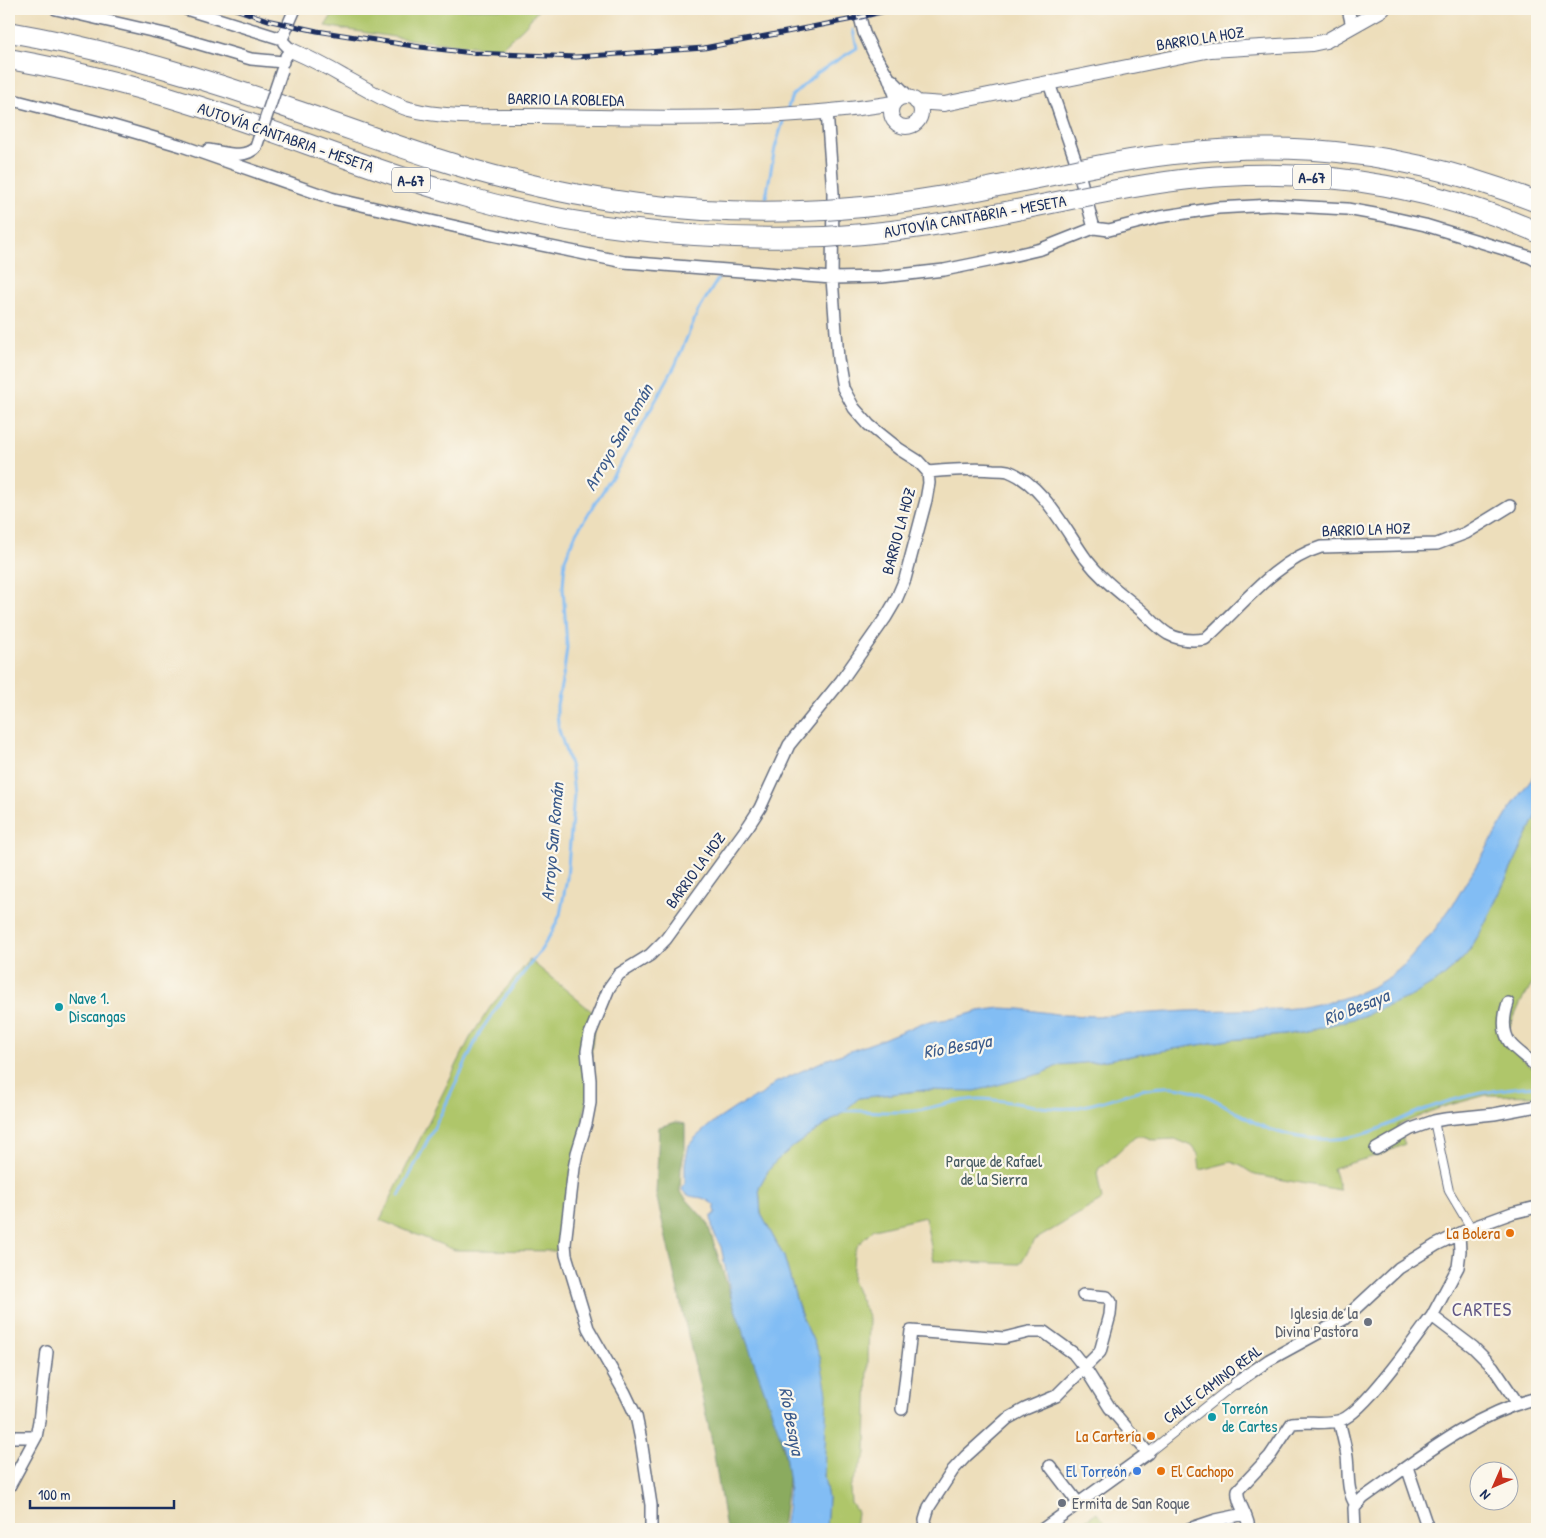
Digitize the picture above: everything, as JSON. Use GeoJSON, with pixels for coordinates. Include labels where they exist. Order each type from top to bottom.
{"type":"FeatureCollection","features":[{"type":"Feature","properties":{"kind":"highway","name":"AUTOVÍA CANTABRIA - MESETA"},"geometry":{"type":"LineString","coordinates":[[9,32],[77,45],[145,62],[486,174],[536,186],[613,200],[690,209],[748,211],[832,210],[894,204],[943,197],[1152,156],[1202,150],[1254,147],[1306,149],[1357,154],[1415,164],[1489,184],[1537,202]]}},
{"type":"Feature","properties":{"kind":"highway","name":"AUTOVÍA CANTABRIA - MESETA"},"geometry":{"type":"LineString","coordinates":[[9,59],[87,75],[178,100],[442,190],[488,203],[612,228],[684,236],[757,238],[831,236],[932,226],[1158,183],[1219,176],[1274,175],[1368,183],[1424,194],[1484,212],[1534,233]]}},
{"type":"Feature","properties":{"kind":"street"},"geometry":{"type":"LineString","coordinates":[[56,9],[169,34],[251,59],[282,66]]}},
{"type":"Feature","properties":{"kind":"street","name":"BARRIO LA ROBLEDA"},"geometry":{"type":"LineString","coordinates":[[186,9],[286,44],[376,95],[407,108],[429,113],[466,117],[731,118],[856,109],[904,101]]}},
{"type":"Feature","properties":{"kind":"street"},"geometry":{"type":"LineString","coordinates":[[254,171],[256,147],[282,66],[295,9]]}},
{"type":"Feature","properties":{"kind":"street"},"geometry":{"type":"LineString","coordinates":[[858,9],[864,33],[874,54],[904,101],[920,108],[919,118],[912,126],[902,126],[894,121],[891,111],[904,101]]}},
{"type":"Feature","properties":{"kind":"street"},"geometry":{"type":"LineString","coordinates":[[1348,9],[1352,26]]}},
{"type":"Feature","properties":{"kind":"street","name":"BARRIO LA HOZ"},"geometry":{"type":"LineString","coordinates":[[904,101],[944,104],[1211,50],[1312,44],[1326,40],[1383,9]]}},
{"type":"Feature","properties":{"kind":"street"},"geometry":{"type":"LineString","coordinates":[[1050,82],[1076,159],[1094,228]]}},
{"type":"Feature","properties":{"kind":"street"},"geometry":{"type":"LineString","coordinates":[[9,99],[182,146],[331,198],[488,234],[624,262],[832,278],[882,277],[944,270],[989,261],[1040,249],[1094,228],[1109,230],[1159,217],[1218,208],[1272,205],[1347,209],[1425,225],[1530,257],[1537,261]]}},
{"type":"Feature","properties":{"kind":"street","name":"BARRIO LA HOZ"},"geometry":{"type":"LineString","coordinates":[[919,118],[944,104]]}},
{"type":"Feature","properties":{"kind":"street","name":"BARRIO LA ROBLEDA"},"geometry":{"type":"LineString","coordinates":[[856,109],[894,121]]}},
{"type":"Feature","properties":{"kind":"street","name":"BARRIO LA HOZ"},"geometry":{"type":"LineString","coordinates":[[652,1529],[651,1498],[636,1416],[625,1393],[592,1337],[579,1301],[566,1255],[566,1234],[576,1153],[586,1124],[590,1103],[590,1080],[586,1051],[588,1042],[609,988],[619,974],[650,955],[666,939],[734,848],[760,808],[789,745],[841,681],[886,617],[905,579],[929,483],[928,472],[918,461],[899,449],[869,425],[854,408],[843,388],[838,359],[832,278],[833,193],[827,111]]}},
{"type":"Feature","properties":{"kind":"street"},"geometry":{"type":"LineString","coordinates":[[182,146],[242,155],[251,152],[256,147]]}},
{"type":"Feature","properties":{"kind":"street","name":"BARRIO LA HOZ"},"geometry":{"type":"LineString","coordinates":[[928,472],[972,468],[992,469],[1008,471],[1020,478],[1036,490],[1046,501],[1087,560],[1107,582],[1167,634],[1180,639],[1194,641],[1205,639],[1279,570],[1309,550],[1321,546],[1437,544],[1466,533],[1510,506]]}},
{"type":"Feature","properties":{"kind":"street"},"geometry":{"type":"LineString","coordinates":[[1508,1003],[1504,1016],[1505,1028],[1510,1043],[1537,1067]]}},
{"type":"Feature","properties":{"kind":"street"},"geometry":{"type":"LineString","coordinates":[[1376,1149],[1411,1129],[1434,1121],[1494,1114],[1537,1106]]}},
{"type":"Feature","properties":{"kind":"street"},"geometry":{"type":"LineString","coordinates":[[1434,1121],[1449,1191],[1471,1228]]}},
{"type":"Feature","properties":{"kind":"street","name":"CALLE CAMINO REAL"},"geometry":{"type":"LineString","coordinates":[[1044,1529],[1148,1453],[1269,1360],[1344,1319],[1399,1268],[1436,1245],[1471,1228],[1512,1213],[1537,1207]]}},
{"type":"Feature","properties":{"kind":"street"},"geometry":{"type":"LineString","coordinates":[[1249,1529],[1238,1496],[1240,1486],[1270,1456],[1292,1423],[1339,1421],[1373,1393],[1432,1316],[1458,1267],[1460,1251],[1458,1234]]}},
{"type":"Feature","properties":{"kind":"street"},"geometry":{"type":"LineString","coordinates":[[927,1529],[925,1520],[929,1507],[960,1463],[1008,1419],[1025,1409],[1056,1396],[1100,1352],[1110,1315],[1111,1302],[1108,1297],[1084,1295]]}},
{"type":"Feature","properties":{"kind":"street"},"geometry":{"type":"LineString","coordinates":[[1432,1316],[1473,1347],[1493,1367],[1518,1404]]}},
{"type":"Feature","properties":{"kind":"street"},"geometry":{"type":"LineString","coordinates":[[902,1409],[911,1331],[1004,1338],[1029,1332],[1044,1332],[1072,1353],[1085,1368],[1110,1408],[1148,1453]]}},
{"type":"Feature","properties":{"kind":"street"},"geometry":{"type":"LineString","coordinates":[[9,1487],[36,1437],[40,1421],[47,1352]]}},
{"type":"Feature","properties":{"kind":"street"},"geometry":{"type":"LineString","coordinates":[[1355,1529],[1356,1505],[1363,1498],[1466,1427],[1506,1408],[1537,1398]]}},
{"type":"Feature","properties":{"kind":"street"},"geometry":{"type":"LineString","coordinates":[[1339,1421],[1347,1457],[1352,1500],[1356,1505]]}},
{"type":"Feature","properties":{"kind":"street"},"geometry":{"type":"LineString","coordinates":[[9,1437],[36,1437]]}},
{"type":"Feature","properties":{"kind":"street"},"geometry":{"type":"LineString","coordinates":[[1050,1466],[1078,1504]]}},
{"type":"Feature","properties":{"kind":"street"},"geometry":{"type":"LineString","coordinates":[[1407,1467],[1428,1529]]}},
{"type":"Feature","properties":{"kind":"street"},"geometry":{"type":"LineString","coordinates":[[1189,1529],[1216,1520],[1245,1514]]}},
{"type":"Feature","properties":{"kind":"green space"},"geometry":{"type":"Polygon","coordinates":[[[336,9],[539,9],[524,27],[501,48],[413,40],[325,26],[336,9]]]}},
{"type":"Feature","properties":{"kind":"green space","name":"Parque de Rafael de la Sierra"},"geometry":{"type":"Polygon","coordinates":[[[1537,815],[1537,977],[1521,1002],[1503,1041],[1537,1072],[1537,1096],[1486,1095],[1439,1108],[1397,1126],[1405,1144],[1379,1155],[1333,1168],[1340,1190],[1255,1175],[1231,1162],[1200,1170],[1198,1154],[1192,1146],[1175,1139],[1154,1140],[1143,1136],[1135,1136],[1099,1168],[1097,1173],[1102,1200],[1035,1240],[1020,1264],[934,1261],[925,1217],[874,1229],[858,1245],[854,1253],[852,1281],[869,1318],[866,1454],[850,1487],[851,1503],[857,1512],[855,1528],[826,1529],[828,1498],[824,1477],[820,1356],[800,1312],[784,1257],[761,1214],[759,1187],[775,1162],[794,1146],[841,1114],[859,1098],[925,1090],[947,1090],[1043,1073],[1059,1065],[1094,1062],[1229,1040],[1284,1035],[1312,1030],[1360,1017],[1406,998],[1444,976],[1470,950],[1537,815]]]}},
{"type":"Feature","properties":{"kind":"green space"},"geometry":{"type":"Polygon","coordinates":[[[530,960],[595,1014],[587,1095],[562,1251],[455,1250],[380,1220],[470,1038],[491,1006],[530,960]]]}},
{"type":"Feature","properties":{"kind":"green space"},"geometry":{"type":"Polygon","coordinates":[[[676,1122],[685,1124],[685,1149],[681,1168],[680,1192],[707,1222],[732,1300],[778,1426],[789,1473],[782,1529],[726,1529],[711,1437],[656,1194],[659,1127],[676,1122]]]}},
{"type":"Feature","properties":{"kind":"green space"},"geometry":{"type":"Polygon","coordinates":[[[1097,1512],[1109,1528],[1080,1529],[1078,1525],[1097,1512]]]}},
{"type":"Feature","properties":{"kind":"water","name":"Río Besaya"},"geometry":{"type":"Polygon","coordinates":[[[1537,771],[1537,815],[1480,933],[1466,955],[1453,968],[1439,980],[1412,996],[1360,1017],[1312,1030],[1284,1035],[1229,1040],[1094,1062],[1059,1065],[1043,1073],[975,1091],[925,1090],[859,1098],[841,1114],[794,1146],[775,1162],[759,1187],[761,1214],[784,1257],[800,1312],[820,1356],[827,1393],[824,1477],[828,1498],[826,1529],[784,1529],[789,1484],[784,1446],[732,1300],[721,1247],[713,1231],[711,1217],[716,1213],[714,1205],[704,1198],[689,1196],[682,1190],[685,1183],[685,1163],[689,1145],[696,1137],[711,1124],[738,1106],[761,1095],[775,1083],[828,1059],[922,1023],[1000,1008],[1064,1015],[1096,1016],[1187,1011],[1284,1009],[1340,999],[1358,993],[1391,976],[1405,964],[1433,932],[1452,906],[1515,801],[1537,771]]]}},
{"type":"Feature","properties":{"kind":"waterway","name":"Arroyo San Román"},"geometry":{"type":"LineString","coordinates":[[787,110],[792,96],[817,73],[857,48],[853,30]]}},
{"type":"Feature","properties":{"kind":"waterway","name":"Arroyo San Román"},"geometry":{"type":"LineString","coordinates":[[766,197],[775,148],[784,118]]}},
{"type":"Feature","properties":{"kind":"waterway","name":"Arroyo San Román"},"geometry":{"type":"LineString","coordinates":[[399,1196],[480,1032],[541,950],[560,915],[567,878],[574,794],[571,768],[559,730],[557,715],[567,647],[563,587],[565,559],[576,533],[619,466],[675,366],[698,311],[718,279]]}},
{"type":"Feature","properties":{"kind":"waterway"},"geometry":{"type":"LineString","coordinates":[[842,1109],[844,1111],[904,1112],[962,1100],[979,1099],[1049,1108],[1072,1108],[1098,1103],[1149,1088],[1175,1087],[1206,1096],[1263,1127],[1313,1139],[1334,1139],[1368,1133],[1420,1111],[1463,1097],[1492,1091],[1537,1086]]}},
{"type":"Feature","properties":{"kind":"railway"},"geometry":{"type":"LineString","coordinates":[[235,9],[271,21],[317,31],[420,47],[473,53],[576,57],[704,48],[853,19],[893,9]]}},
{"type":"Feature","properties":{"kind":"place","name":"Nave 1. Discangas"},"geometry":{"type":"Point","coordinates":[59,1007]}},
{"type":"Feature","properties":{"kind":"place","name":"La Bolera"},"geometry":{"type":"Point","coordinates":[1510,1233]}},
{"type":"Feature","properties":{"kind":"place","name":"Iglesia de la Divina Pastora"},"geometry":{"type":"Point","coordinates":[1368,1322]}},
{"type":"Feature","properties":{"kind":"place","name":"Torreón de Cartes"},"geometry":{"type":"Point","coordinates":[1212,1417]}},
{"type":"Feature","properties":{"kind":"place","name":"La Cartería"},"geometry":{"type":"Point","coordinates":[1151,1436]}},
{"type":"Feature","properties":{"kind":"place","name":"El Torreón"},"geometry":{"type":"Point","coordinates":[1137,1471]}},
{"type":"Feature","properties":{"kind":"place","name":"El Cachopo"},"geometry":{"type":"Point","coordinates":[1161,1471]}},
{"type":"Feature","properties":{"kind":"place","name":"Ermita de San Roque"},"geometry":{"type":"Point","coordinates":[1062,1503]}},
{"type":"Feature","properties":{"kind":"district","name":"CARTES"},"geometry":{"type":"Point","coordinates":[1482,1309]}}]}
